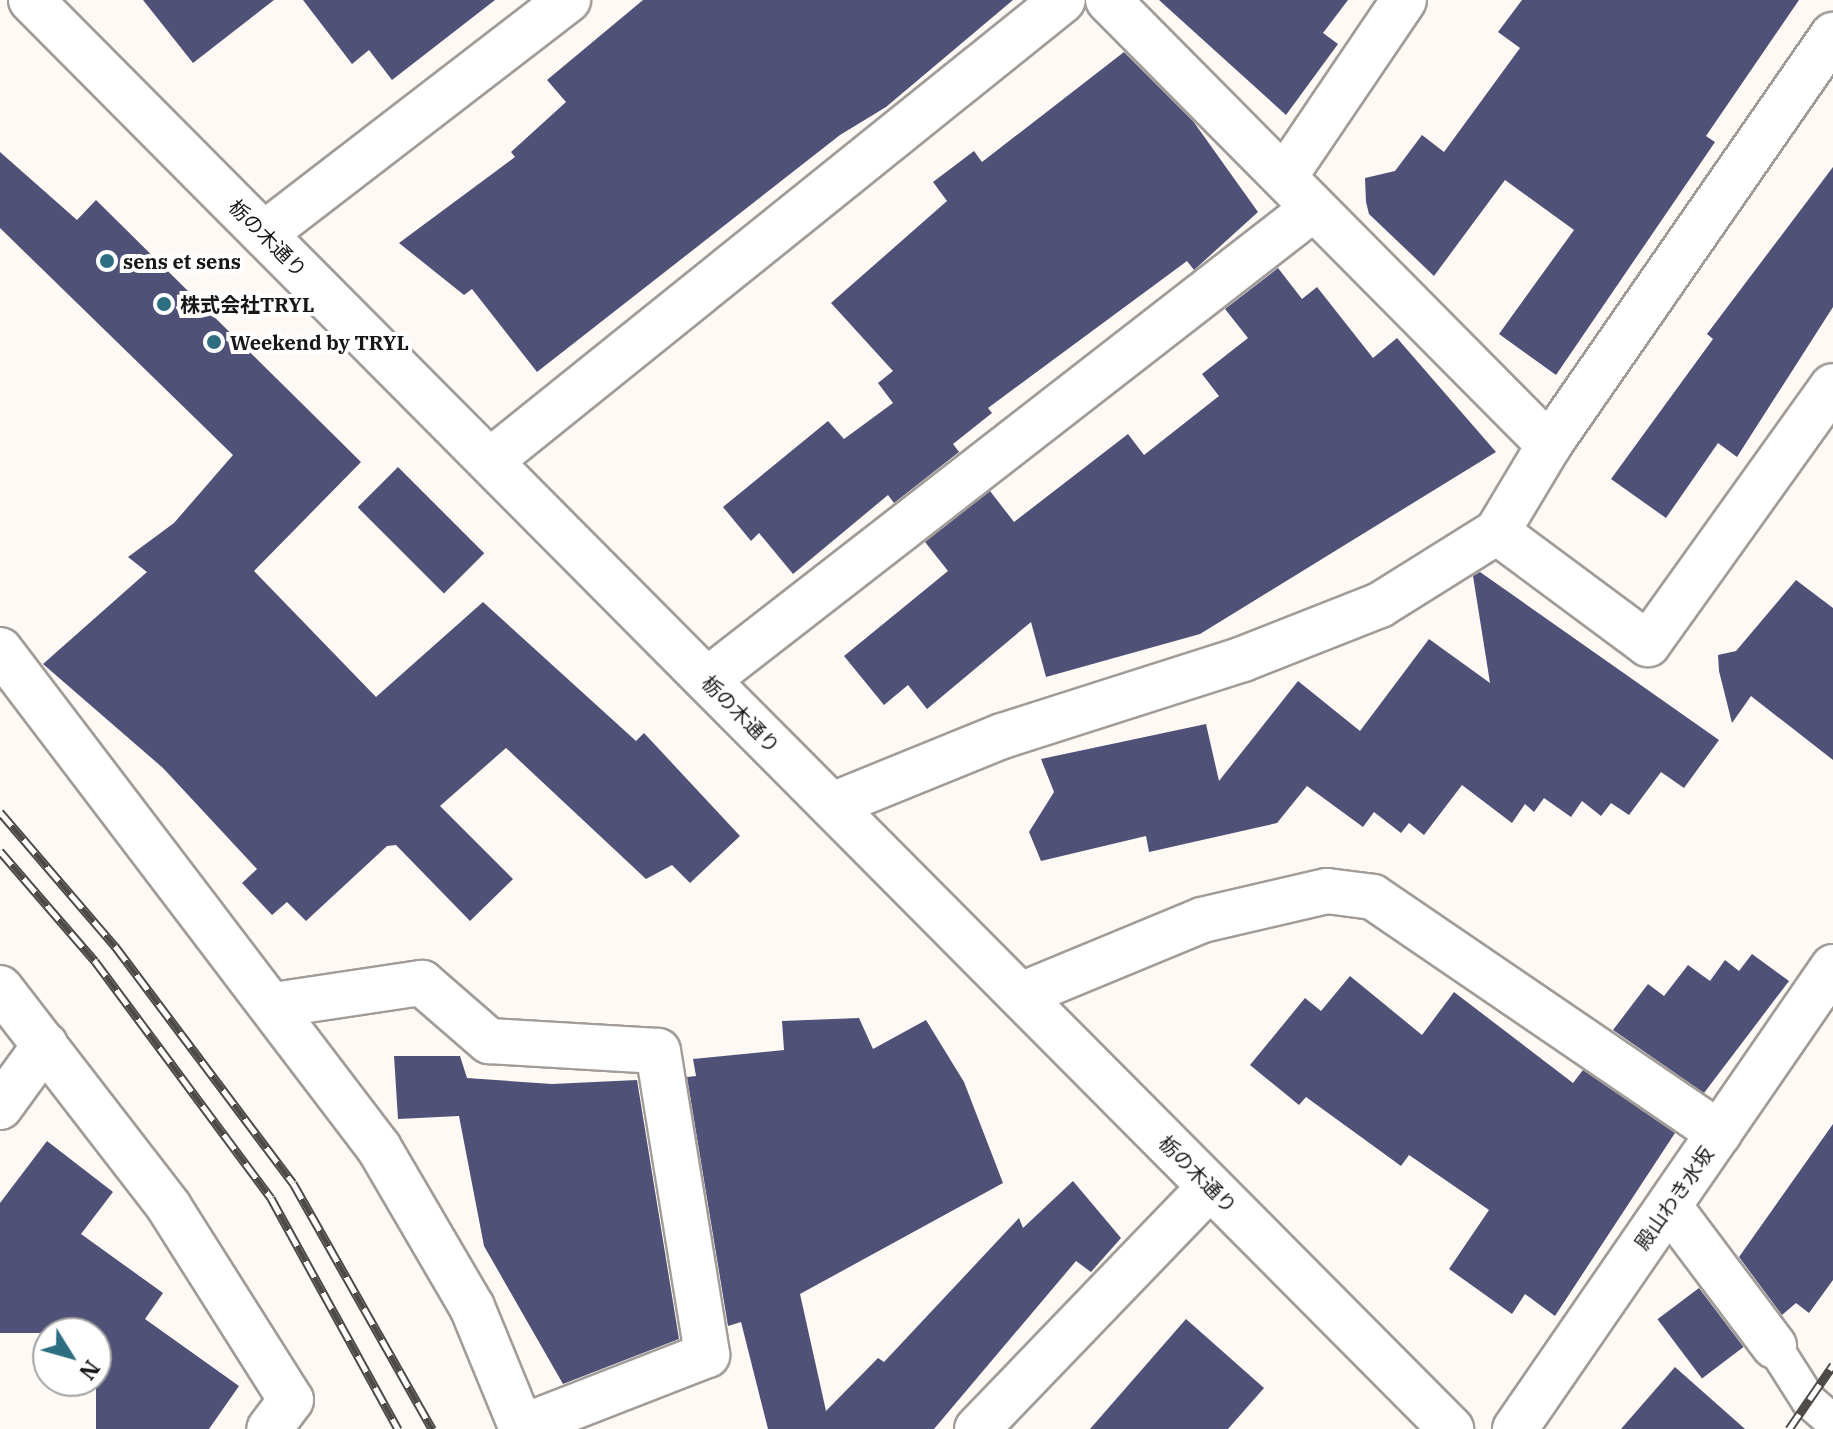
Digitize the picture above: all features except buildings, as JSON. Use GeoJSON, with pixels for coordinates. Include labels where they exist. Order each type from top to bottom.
{"type":"FeatureCollection","features":[{"type":"Feature","properties":{"kind":"street","name":"栃の木通り"},"geometry":{"type":"LineString","coordinates":[[31,0],[1451,1429]]}},
{"type":"Feature","properties":{"kind":"street"},"geometry":{"type":"LineString","coordinates":[[264,234],[568,0]]}},
{"type":"Feature","properties":{"kind":"street"},"geometry":{"type":"LineString","coordinates":[[490,461],[1063,0]]}},
{"type":"Feature","properties":{"kind":"street"},"geometry":{"type":"LineString","coordinates":[[1108,0],[1549,445]]}},
{"type":"Feature","properties":{"kind":"street"},"geometry":{"type":"LineString","coordinates":[[1285,176],[1404,0]]}},
{"type":"Feature","properties":{"kind":"street"},"geometry":{"type":"LineString","coordinates":[[832,805],[1002,736],[1243,659],[1380,605],[1497,532],[1549,445],[1833,35]]}},
{"type":"Feature","properties":{"kind":"street"},"geometry":{"type":"LineString","coordinates":[[707,680],[1313,209]]}},
{"type":"Feature","properties":{"kind":"street"},"geometry":{"type":"LineString","coordinates":[[1497,532],[1648,644],[1833,386]]}},
{"type":"Feature","properties":{"kind":"street"},"geometry":{"type":"LineString","coordinates":[[0,650],[274,1005],[379,1148],[472,1307],[522,1428],[707,1355],[658,1051],[489,1041],[422,983],[274,1005]]}},
{"type":"Feature","properties":{"kind":"street"},"geometry":{"type":"LineString","coordinates":[[1021,995],[1202,920],[1327,891],[1373,897],[1719,1133]]}},
{"type":"Feature","properties":{"kind":"street","name":"殿山わき水坂"},"geometry":{"type":"LineString","coordinates":[[1515,1429],[1833,967]]}},
{"type":"Feature","properties":{"kind":"street"},"geometry":{"type":"LineString","coordinates":[[0,988],[169,1207],[291,1400],[269,1429]]}},
{"type":"Feature","properties":{"kind":"street"},"geometry":{"type":"LineString","coordinates":[[0,1107],[45,1045]]}},
{"type":"Feature","properties":{"kind":"street"},"geometry":{"type":"LineString","coordinates":[[977,1429],[1210,1187]]}},
{"type":"Feature","properties":{"kind":"street"},"geometry":{"type":"LineString","coordinates":[[1669,1206],[1774,1346],[1809,1401],[1833,1422]]}},
{"type":"Feature","properties":{"kind":"railway"},"geometry":{"type":"LineString","coordinates":[[0,812],[115,946],[293,1183],[432,1429]]}},
{"type":"Feature","properties":{"kind":"railway"},"geometry":{"type":"LineString","coordinates":[[0,851],[95,961],[271,1198],[398,1429]]}},
{"type":"Feature","properties":{"kind":"railway"},"geometry":{"type":"LineString","coordinates":[[1789,1429],[1833,1365]]}},
{"type":"Feature","properties":{"kind":"place","name":"sens et sens"},"geometry":{"type":"Point","coordinates":[107,261]}},
{"type":"Feature","properties":{"kind":"place","name":"株式会社TRYL"},"geometry":{"type":"Point","coordinates":[164,304]}},
{"type":"Feature","properties":{"kind":"place","name":"Weekend by TRYL"},"geometry":{"type":"Point","coordinates":[214,342]}}]}
